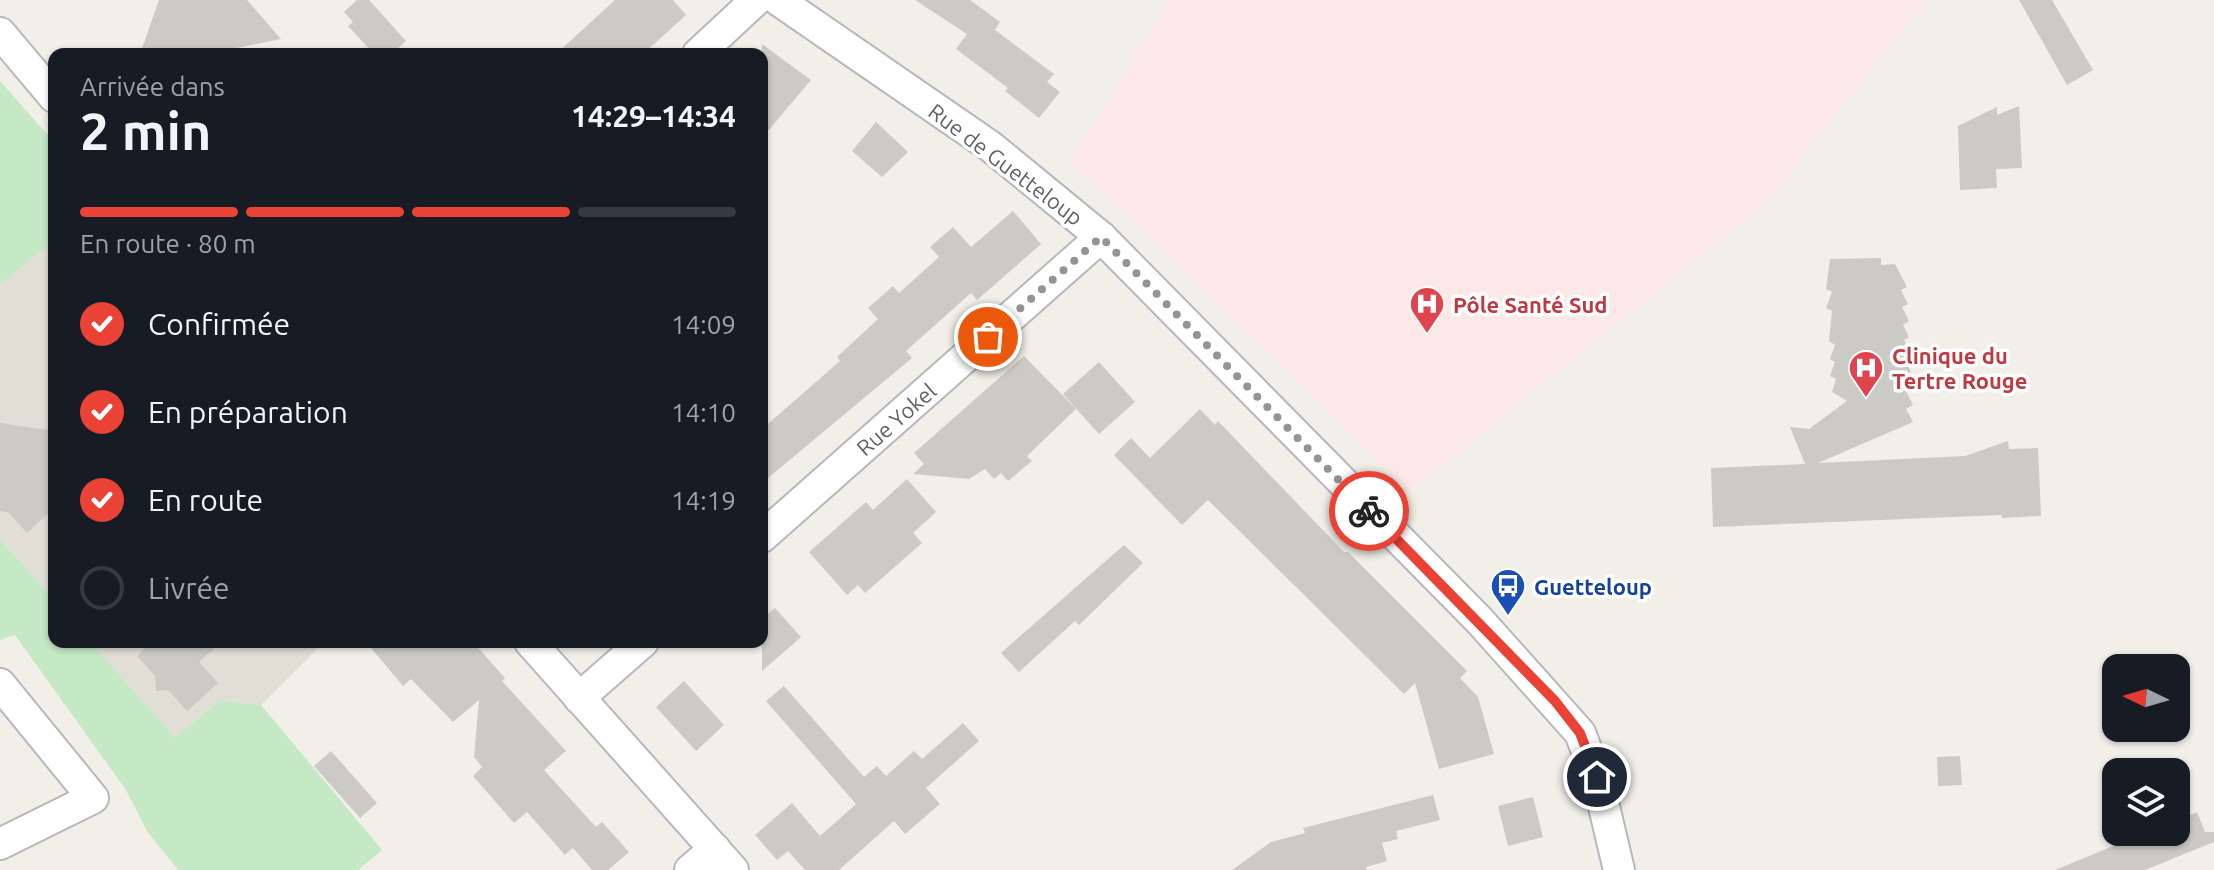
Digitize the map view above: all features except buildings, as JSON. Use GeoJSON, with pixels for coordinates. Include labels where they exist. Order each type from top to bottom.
{"type":"FeatureCollection","features":[{"type":"Feature","properties":{"kind":"street"},"geometry":{"type":"LineString","coordinates":[[704,48],[756,0]]}},
{"type":"Feature","properties":{"kind":"street","name":"Rue de Guetteloup"},"geometry":{"type":"LineString","coordinates":[[778,0],[990,146],[1101,237],[1479,620],[1555,701],[1580,733],[1597,777],[1619,870]]}},
{"type":"Feature","properties":{"kind":"street"},"geometry":{"type":"LineString","coordinates":[[0,33],[48,90]]}},
{"type":"Feature","properties":{"kind":"street","name":"Rue Yokel"},"geometry":{"type":"LineString","coordinates":[[768,532],[1101,237]]}},
{"type":"Feature","properties":{"kind":"street"},"geometry":{"type":"LineString","coordinates":[[535,648],[724,860],[690,870]]}},
{"type":"Feature","properties":{"kind":"street"},"geometry":{"type":"LineString","coordinates":[[579,698],[636,648]]}},
{"type":"Feature","properties":{"kind":"street"},"geometry":{"type":"LineString","coordinates":[[0,684],[93,798],[0,844]]}},
{"type":"Feature","properties":{"kind":"shaded area","name":"Pôle Santé Sud"},"geometry":{"type":"Polygon","coordinates":[[[1169,0],[1926,0],[1764,205],[1409,492],[1148,234],[1070,163],[1169,0]]]}},
{"type":"Feature","properties":{"kind":"shaded area"},"geometry":{"type":"Polygon","coordinates":[[[48,246],[48,593],[0,539],[0,284],[48,246]]]}},
{"type":"Feature","properties":{"kind":"shaded area"},"geometry":{"type":"Polygon","coordinates":[[[96,648],[318,648],[261,705],[220,700],[175,738],[96,648]]]}},
{"type":"Feature","properties":{"kind":"green space"},"geometry":{"type":"Polygon","coordinates":[[[0,81],[48,135],[48,246],[0,284],[0,81]]]}},
{"type":"Feature","properties":{"kind":"green space"},"geometry":{"type":"Polygon","coordinates":[[[0,539],[48,593],[48,648],[96,648],[175,738],[220,700],[261,705],[382,850],[358,870],[178,870],[147,831],[126,790],[15,635],[0,640],[0,539]]]}},
{"type":"Feature","properties":{"kind":"way so far"},"geometry":{"type":"LineString","coordinates":[[988,337],[1101,237],[1369,511]]}},
{"type":"Feature","properties":{"kind":"place","name":"Pôle Santé Sud"},"geometry":{"type":"Point","coordinates":[1427,335]}},
{"type":"Feature","properties":{"kind":"place","name":"Clinique du Tertre Rouge"},"geometry":{"type":"Point","coordinates":[1866,399]}},
{"type":"Feature","properties":{"kind":"place","name":"Guetteloup"},"geometry":{"type":"Point","coordinates":[1508,617]}},
{"type":"Feature","properties":{"kind":"route"},"geometry":{"type":"LineString","coordinates":[[1369,511],[1555,701],[1580,733],[1597,777]]}}]}
